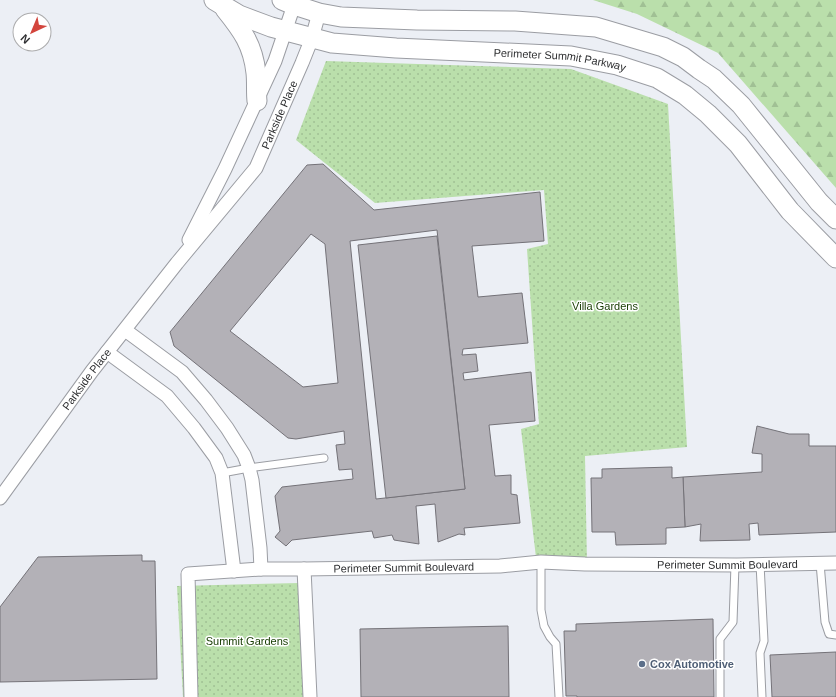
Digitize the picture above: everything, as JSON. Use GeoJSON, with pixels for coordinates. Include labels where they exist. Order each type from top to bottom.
{"type":"FeatureCollection","features":[{"type":"Feature","properties":{"kind":"main road","name":"Perimeter Summit Parkway"},"geometry":{"type":"LineString","coordinates":[[218,2],[239,15],[272,27],[332,43],[396,48],[571,56],[617,65],[657,78],[685,95],[708,114],[738,144],[790,211],[836,258]]}},
{"type":"Feature","properties":{"kind":"main road"},"geometry":{"type":"LineString","coordinates":[[218,2],[238,24],[251,49],[256,73],[257,101]]}},
{"type":"Feature","properties":{"kind":"main road"},"geometry":{"type":"LineString","coordinates":[[288,3],[318,13],[341,17],[417,20],[515,21],[596,27],[663,47],[683,57],[699,68],[741,105],[819,202],[836,219]]}},
{"type":"Feature","properties":{"kind":"street","name":"Parkside Place"},"geometry":{"type":"LineString","coordinates":[[177,262],[225,169],[275,61],[286,30],[288,3]]}},
{"type":"Feature","properties":{"kind":"street","name":"Parkside Place"},"geometry":{"type":"LineString","coordinates":[[0,498],[107,352],[177,262],[256,168],[312,38],[318,13]]}},
{"type":"Feature","properties":{"kind":"street"},"geometry":{"type":"LineString","coordinates":[[125,330],[182,372],[227,428],[244,455],[252,480],[261,569]]}},
{"type":"Feature","properties":{"kind":"street"},"geometry":{"type":"LineString","coordinates":[[107,352],[167,396],[194,428],[216,458],[222,473],[234,571]]}},
{"type":"Feature","properties":{"kind":"street","name":"Perimeter Summit Boulevard"},"geometry":{"type":"LineString","coordinates":[[191,697],[188,574],[261,569],[500,566],[541,562],[585,564],[735,565],[836,563]]}},
{"type":"Feature","properties":{"kind":"street"},"geometry":{"type":"LineString","coordinates":[[304,569],[310,697]]}},
{"type":"Feature","properties":{"kind":"lane"},"geometry":{"type":"LineString","coordinates":[[222,473],[324,458]]}},
{"type":"Feature","properties":{"kind":"lane"},"geometry":{"type":"LineString","coordinates":[[541,562],[541,610],[544,626],[556,644],[559,697]]}},
{"type":"Feature","properties":{"kind":"lane"},"geometry":{"type":"LineString","coordinates":[[820,563],[825,622],[829,634],[836,635]]}},
{"type":"Feature","properties":{"kind":"lane"},"geometry":{"type":"LineString","coordinates":[[760,564],[764,641],[760,653],[762,697]]}},
{"type":"Feature","properties":{"kind":"lane"},"geometry":{"type":"LineString","coordinates":[[720,697],[720,639],[733,622],[735,565]]}},
{"type":"Feature","properties":{"kind":"green space"},"geometry":{"type":"Polygon","coordinates":[[[593,0],[836,0],[836,188],[718,53],[637,14],[593,0]]]}},
{"type":"Feature","properties":{"kind":"green space","name":"Villa Gardens"},"geometry":{"type":"Polygon","coordinates":[[[326,61],[571,69],[668,104],[687,447],[585,456],[587,565],[537,566],[521,429],[539,424],[527,249],[548,244],[544,190],[375,203],[296,140],[326,61]]]}},
{"type":"Feature","properties":{"kind":"green space","name":"Summit Gardens"},"geometry":{"type":"Polygon","coordinates":[[[300,583],[307,697],[183,697],[177,586],[300,583]]]}},
{"type":"Feature","properties":{"kind":"building"},"geometry":{"type":"Polygon","coordinates":[[[323,164],[374,210],[540,192],[544,241],[472,246],[478,297],[522,293],[528,343],[463,349],[462,355],[476,354],[478,371],[463,373],[464,380],[531,372],[535,421],[489,425],[495,476],[511,475],[511,494],[517,495],[520,523],[464,528],[465,535],[459,534],[438,542],[435,504],[416,506],[419,544],[394,540],[392,535],[374,538],[372,531],[292,540],[286,546],[275,537],[280,531],[275,496],[282,487],[353,479],[352,469],[339,470],[336,445],[345,444],[344,431],[296,439],[288,438],[174,346],[170,332],[307,165],[323,164]],[[437,230],[350,241],[376,499],[465,489],[437,230]],[[311,234],[230,331],[303,387],[338,383],[325,244],[311,234]]]}},
{"type":"Feature","properties":{"kind":"building"},"geometry":{"type":"Polygon","coordinates":[[[437,236],[465,489],[386,498],[358,245],[437,236]]]}},
{"type":"Feature","properties":{"kind":"building"},"geometry":{"type":"Polygon","coordinates":[[[757,426],[789,434],[809,434],[809,446],[836,446],[836,532],[759,535],[758,523],[749,524],[750,540],[700,541],[701,524],[685,527],[683,477],[762,472],[762,454],[752,453],[757,426]]]}},
{"type":"Feature","properties":{"kind":"building"},"geometry":{"type":"Polygon","coordinates":[[[672,467],[672,478],[683,477],[685,527],[666,528],[666,544],[616,545],[615,532],[592,532],[591,478],[602,478],[602,469],[672,467]]]}},
{"type":"Feature","properties":{"kind":"building"},"geometry":{"type":"Polygon","coordinates":[[[142,555],[142,561],[155,561],[157,679],[0,682],[0,607],[38,557],[142,555]]]}},
{"type":"Feature","properties":{"kind":"building"},"geometry":{"type":"Polygon","coordinates":[[[713,619],[714,697],[566,696],[564,631],[576,631],[576,624],[713,619]]]}},
{"type":"Feature","properties":{"kind":"building"},"geometry":{"type":"Polygon","coordinates":[[[508,626],[509,697],[361,697],[360,629],[508,626]]]}},
{"type":"Feature","properties":{"kind":"building"},"geometry":{"type":"Polygon","coordinates":[[[836,652],[836,697],[772,697],[770,655],[836,652]]]}},
{"type":"Feature","properties":{"kind":"place","name":"Cox Automotive"},"geometry":{"type":"Point","coordinates":[642,664]}}]}
